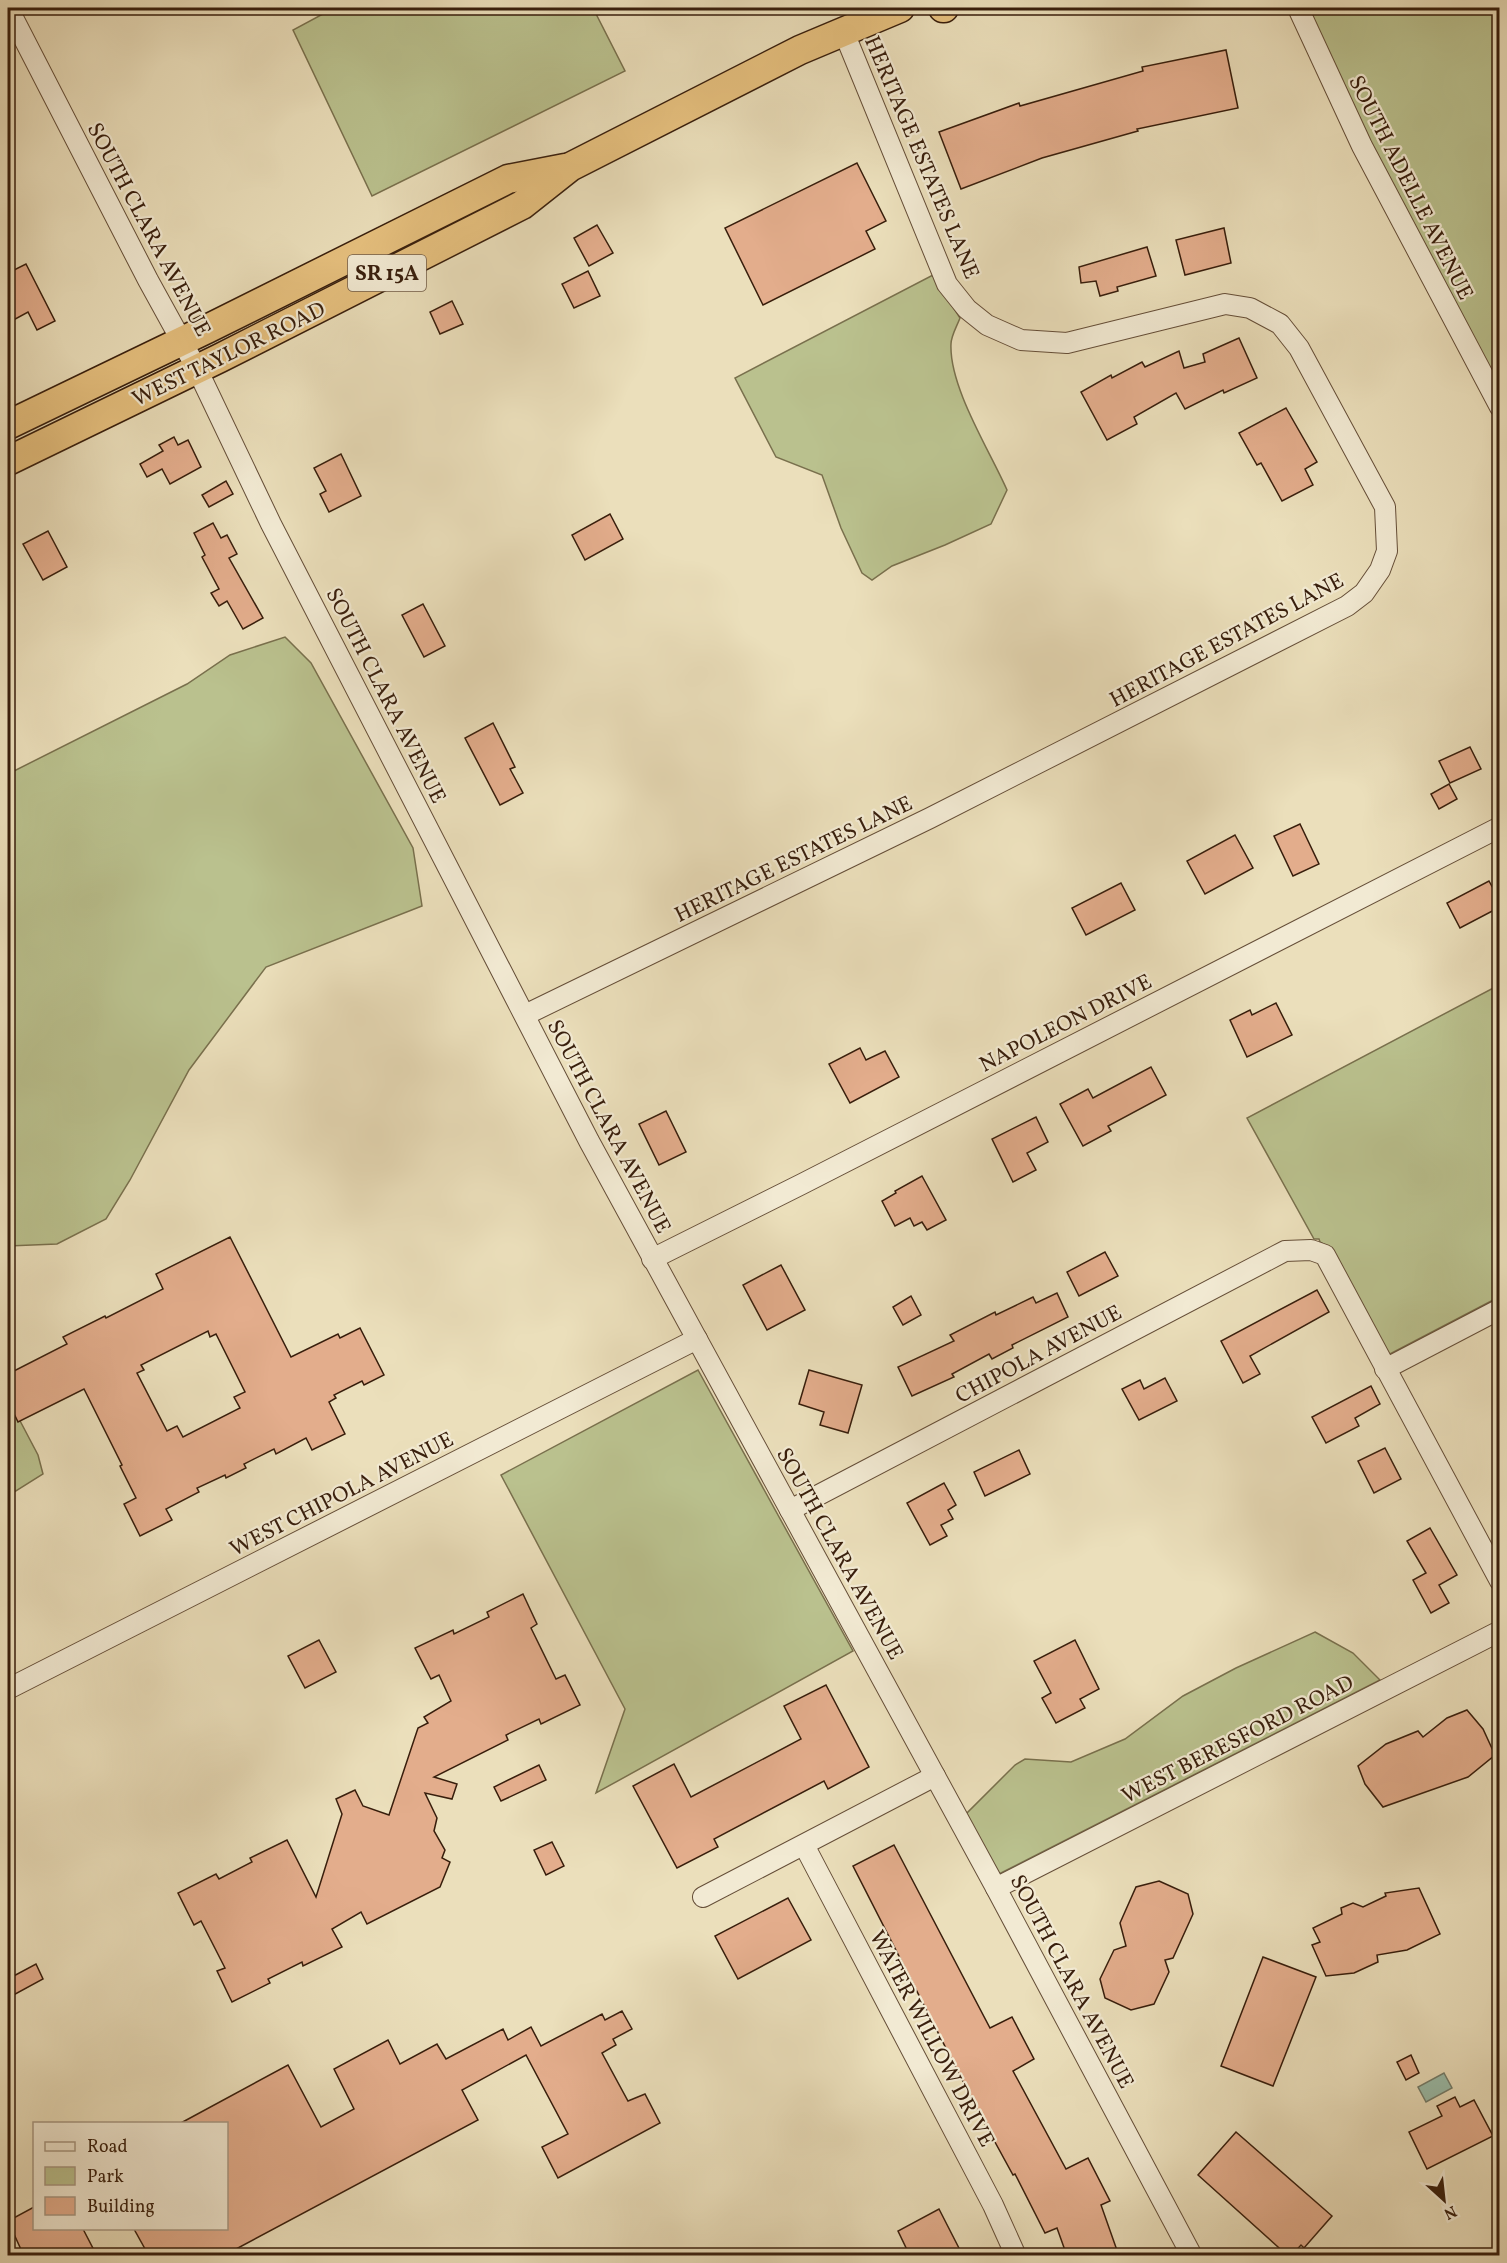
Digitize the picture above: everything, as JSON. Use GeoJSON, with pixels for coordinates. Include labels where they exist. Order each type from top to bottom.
{"type":"FeatureCollection","features":[{"type":"Feature","properties":{"kind":"highway","name":"SR 15A"},"geometry":{"type":"LineString","coordinates":[[843,30],[900,8]]}},
{"type":"Feature","properties":{"kind":"highway","name":"WEST TAYLOR ROAD"},"geometry":{"type":"LineString","coordinates":[[8,461],[197,369],[522,205],[570,167],[843,30]]}},
{"type":"Feature","properties":{"kind":"highway","name":"WEST TAYLOR ROAD"},"geometry":{"type":"LineString","coordinates":[[8,425],[508,179],[570,167]]}},
{"type":"Feature","properties":{"kind":"street","name":"SOUTH CLARA AVENUE"},"geometry":{"type":"LineString","coordinates":[[8,8],[148,280],[197,369],[271,524],[652,1259],[996,1888],[1192,2256]]}},
{"type":"Feature","properties":{"kind":"street","name":"SOUTH ADELLE AVENUE"},"geometry":{"type":"LineString","coordinates":[[1283,8],[1304,42],[1317,51]]}},
{"type":"Feature","properties":{"kind":"street","name":"SOUTH ADELLE AVENUE"},"geometry":{"type":"LineString","coordinates":[[1298,8],[1362,146],[1500,408]]}},
{"type":"Feature","properties":{"kind":"street","name":"HERITAGE ESTATES LANE"},"geometry":{"type":"LineString","coordinates":[[525,1015],[930,818],[1347,606],[1364,593],[1380,570],[1387,551],[1385,507],[1299,348],[1280,324],[1250,308],[1225,304],[1067,343],[1021,340],[987,325],[968,309],[947,284],[843,30]]}},
{"type":"Feature","properties":{"kind":"street","name":"NAPOLEON DRIVE"},"geometry":{"type":"LineString","coordinates":[[652,1259],[1500,827]]}},
{"type":"Feature","properties":{"kind":"street","name":"CHIPOLA AVENUE"},"geometry":{"type":"LineString","coordinates":[[790,1510],[1285,1251],[1311,1250],[1324,1255],[1385,1369]]}},
{"type":"Feature","properties":{"kind":"street"},"geometry":{"type":"LineString","coordinates":[[1500,1309],[1385,1369],[1500,1581]]}},
{"type":"Feature","properties":{"kind":"street","name":"WEST CHIPOLA AVENUE"},"geometry":{"type":"LineString","coordinates":[[8,1689],[697,1339]]}},
{"type":"Feature","properties":{"kind":"street","name":"WEST BERESFORD ROAD"},"geometry":{"type":"LineString","coordinates":[[996,1888],[1500,1631]]}},
{"type":"Feature","properties":{"kind":"street"},"geometry":{"type":"LineString","coordinates":[[704,1897],[935,1776]]}},
{"type":"Feature","properties":{"kind":"street","name":"WATER WILLOW DRIVE"},"geometry":{"type":"LineString","coordinates":[[804,1845],[993,2205],[1016,2256]]}},
{"type":"Feature","properties":{"kind":"green space"},"geometry":{"type":"Polygon","coordinates":[[[334,8],[593,8],[625,71],[372,196],[293,30],[334,8]]]}},
{"type":"Feature","properties":{"kind":"green space"},"geometry":{"type":"Polygon","coordinates":[[[1300,8],[1499,8],[1499,387],[1300,8]]]}},
{"type":"Feature","properties":{"kind":"green space"},"geometry":{"type":"Polygon","coordinates":[[[933,275],[960,318],[951,344],[952,361],[963,399],[1007,490],[991,524],[892,566],[872,580],[862,573],[841,528],[822,475],[776,457],[735,378],[933,275]]]}},
{"type":"Feature","properties":{"kind":"green space"},"geometry":{"type":"Polygon","coordinates":[[[285,637],[311,663],[413,848],[422,906],[266,967],[189,1070],[130,1180],[106,1219],[57,1244],[8,1246],[8,774],[187,684],[230,655],[285,637]]]}},
{"type":"Feature","properties":{"kind":"green space"},"geometry":{"type":"Polygon","coordinates":[[[1499,985],[1499,1297],[1388,1355],[1333,1250],[1319,1239],[1314,1239],[1247,1118],[1499,985]]]}},
{"type":"Feature","properties":{"kind":"green space"},"geometry":{"type":"Polygon","coordinates":[[[698,1370],[853,1651],[596,1793],[625,1709],[501,1475],[698,1370]]]}},
{"type":"Feature","properties":{"kind":"green space"},"geometry":{"type":"Polygon","coordinates":[[[8,1398],[38,1455],[43,1474],[8,1496],[8,1398]]]}},
{"type":"Feature","properties":{"kind":"green space"},"geometry":{"type":"Polygon","coordinates":[[[1315,1632],[1353,1653],[1380,1680],[999,1874],[966,1814],[1015,1765],[1025,1759],[1071,1762],[1125,1739],[1183,1696],[1236,1668],[1315,1632]]]}},
{"type":"Feature","properties":{"kind":"shaded area"},"geometry":{"type":"Polygon","coordinates":[[[1444,2073],[1452,2088],[1426,2102],[1418,2087],[1444,2073]]]}},
{"type":"Feature","properties":{"kind":"building"},"geometry":{"type":"Polygon","coordinates":[[[1226,50],[1238,108],[1137,129],[1138,131],[1042,158],[961,189],[939,132],[1019,103],[1020,106],[1143,71],[1142,67],[1226,50]]]}},
{"type":"Feature","properties":{"kind":"building"},"geometry":{"type":"Polygon","coordinates":[[[857,163],[886,221],[866,231],[875,249],[763,305],[725,228],[857,163]]]}},
{"type":"Feature","properties":{"kind":"building"},"geometry":{"type":"Polygon","coordinates":[[[597,225],[613,253],[589,266],[574,238],[597,225]]]}},
{"type":"Feature","properties":{"kind":"building"},"geometry":{"type":"Polygon","coordinates":[[[1224,228],[1231,263],[1185,275],[1176,240],[1224,228]]]}},
{"type":"Feature","properties":{"kind":"building"},"geometry":{"type":"Polygon","coordinates":[[[1147,247],[1156,276],[1117,287],[1118,291],[1100,296],[1096,281],[1081,283],[1079,267],[1147,247]]]}},
{"type":"Feature","properties":{"kind":"building"},"geometry":{"type":"Polygon","coordinates":[[[26,264],[55,321],[37,330],[28,312],[8,323],[8,273],[26,264]]]}},
{"type":"Feature","properties":{"kind":"building"},"geometry":{"type":"Polygon","coordinates":[[[588,271],[600,296],[574,308],[562,284],[588,271]]]}},
{"type":"Feature","properties":{"kind":"building"},"geometry":{"type":"Polygon","coordinates":[[[452,301],[463,324],[440,334],[430,312],[452,301]]]}},
{"type":"Feature","properties":{"kind":"building"},"geometry":{"type":"Polygon","coordinates":[[[1239,338],[1257,378],[1224,393],[1223,390],[1185,409],[1176,393],[1134,417],[1137,424],[1107,440],[1081,392],[1111,375],[1112,378],[1142,362],[1145,367],[1179,351],[1184,368],[1205,362],[1203,354],[1239,338]]]}},
{"type":"Feature","properties":{"kind":"building"},"geometry":{"type":"Polygon","coordinates":[[[1286,408],[1317,462],[1305,469],[1313,485],[1282,501],[1261,463],[1257,465],[1239,433],[1286,408]]]}},
{"type":"Feature","properties":{"kind":"building"},"geometry":{"type":"Polygon","coordinates":[[[174,437],[178,445],[188,440],[201,467],[170,484],[162,469],[147,477],[140,464],[163,451],[159,445],[174,437]]]}},
{"type":"Feature","properties":{"kind":"building"},"geometry":{"type":"Polygon","coordinates":[[[341,454],[361,496],[329,512],[320,494],[326,491],[314,468],[341,454]]]}},
{"type":"Feature","properties":{"kind":"building"},"geometry":{"type":"Polygon","coordinates":[[[226,481],[233,494],[209,507],[202,495],[226,481]]]}},
{"type":"Feature","properties":{"kind":"building"},"geometry":{"type":"Polygon","coordinates":[[[610,514],[623,539],[585,560],[572,535],[610,514]]]}},
{"type":"Feature","properties":{"kind":"building"},"geometry":{"type":"Polygon","coordinates":[[[213,523],[221,538],[227,535],[237,554],[229,558],[263,618],[243,629],[227,601],[219,606],[211,593],[219,589],[202,557],[205,555],[194,533],[213,523]]]}},
{"type":"Feature","properties":{"kind":"building"},"geometry":{"type":"Polygon","coordinates":[[[48,531],[67,567],[43,580],[23,544],[48,531]]]}},
{"type":"Feature","properties":{"kind":"building"},"geometry":{"type":"Polygon","coordinates":[[[423,604],[445,646],[424,657],[402,615],[423,604]]]}},
{"type":"Feature","properties":{"kind":"building"},"geometry":{"type":"Polygon","coordinates":[[[493,723],[515,767],[510,769],[523,793],[500,805],[465,738],[493,723]]]}},
{"type":"Feature","properties":{"kind":"building"},"geometry":{"type":"Polygon","coordinates":[[[1470,747],[1481,769],[1450,783],[1439,761],[1470,747]]]}},
{"type":"Feature","properties":{"kind":"building"},"geometry":{"type":"Polygon","coordinates":[[[1449,784],[1457,799],[1439,809],[1431,794],[1449,784]]]}},
{"type":"Feature","properties":{"kind":"building"},"geometry":{"type":"Polygon","coordinates":[[[1300,824],[1319,864],[1293,876],[1274,836],[1300,824]]]}},
{"type":"Feature","properties":{"kind":"building"},"geometry":{"type":"Polygon","coordinates":[[[1235,835],[1253,868],[1205,894],[1187,861],[1235,835]]]}},
{"type":"Feature","properties":{"kind":"building"},"geometry":{"type":"Polygon","coordinates":[[[1489,881],[1500,901],[1500,907],[1460,928],[1447,903],[1489,881]]]}},
{"type":"Feature","properties":{"kind":"building"},"geometry":{"type":"Polygon","coordinates":[[[1121,883],[1135,910],[1086,935],[1072,908],[1121,883]]]}},
{"type":"Feature","properties":{"kind":"building"},"geometry":{"type":"Polygon","coordinates":[[[1276,1003],[1292,1035],[1247,1057],[1230,1020],[1250,1010],[1252,1015],[1276,1003]]]}},
{"type":"Feature","properties":{"kind":"building"},"geometry":{"type":"Polygon","coordinates":[[[860,1048],[866,1060],[885,1051],[899,1077],[850,1103],[829,1064],[860,1048]]]}},
{"type":"Feature","properties":{"kind":"building"},"geometry":{"type":"Polygon","coordinates":[[[1151,1067],[1166,1095],[1108,1126],[1111,1131],[1083,1146],[1060,1104],[1088,1089],[1093,1098],[1151,1067]]]}},
{"type":"Feature","properties":{"kind":"building"},"geometry":{"type":"Polygon","coordinates":[[[666,1111],[686,1152],[659,1165],[639,1124],[666,1111]]]}},
{"type":"Feature","properties":{"kind":"building"},"geometry":{"type":"Polygon","coordinates":[[[1036,1117],[1048,1142],[1027,1153],[1036,1170],[1013,1182],[992,1139],[1036,1117]]]}},
{"type":"Feature","properties":{"kind":"building"},"geometry":{"type":"Polygon","coordinates":[[[922,1176],[946,1220],[927,1230],[922,1222],[914,1226],[910,1218],[895,1226],[882,1201],[922,1176]]]}},
{"type":"Feature","properties":{"kind":"building"},"geometry":{"type":"Polygon","coordinates":[[[230,1237],[291,1357],[338,1334],[340,1338],[360,1328],[384,1375],[364,1385],[362,1381],[334,1395],[336,1398],[329,1402],[345,1434],[312,1450],[306,1438],[276,1454],[274,1449],[244,1464],[246,1468],[197,1488],[199,1492],[166,1509],[172,1520],[140,1536],[124,1504],[136,1498],[84,1389],[18,1422],[8,1401],[8,1374],[67,1344],[63,1337],[163,1289],[156,1274],[230,1237]],[[208,1331],[141,1365],[144,1370],[137,1373],[167,1431],[177,1426],[183,1437],[240,1408],[234,1397],[245,1392],[216,1334],[210,1337],[208,1331]]]}},
{"type":"Feature","properties":{"kind":"building"},"geometry":{"type":"Polygon","coordinates":[[[1105,1252],[1118,1276],[1079,1296],[1067,1272],[1105,1252]]]}},
{"type":"Feature","properties":{"kind":"building"},"geometry":{"type":"Polygon","coordinates":[[[781,1265],[805,1310],[767,1330],[743,1285],[781,1265]]]}},
{"type":"Feature","properties":{"kind":"building"},"geometry":{"type":"Polygon","coordinates":[[[1317,1290],[1329,1312],[1250,1356],[1260,1374],[1243,1383],[1221,1341],[1317,1290]]]}},
{"type":"Feature","properties":{"kind":"building"},"geometry":{"type":"Polygon","coordinates":[[[1057,1293],[1068,1317],[1012,1345],[1013,1348],[992,1359],[989,1354],[952,1374],[954,1377],[912,1396],[898,1367],[954,1341],[950,1335],[995,1312],[996,1315],[1033,1297],[1036,1303],[1057,1293]]]}},
{"type":"Feature","properties":{"kind":"building"},"geometry":{"type":"Polygon","coordinates":[[[911,1296],[921,1315],[903,1325],[893,1307],[911,1296]]]}},
{"type":"Feature","properties":{"kind":"building"},"geometry":{"type":"Polygon","coordinates":[[[809,1370],[862,1385],[848,1433],[820,1425],[824,1412],[799,1404],[809,1370]]]}},
{"type":"Feature","properties":{"kind":"building"},"geometry":{"type":"Polygon","coordinates":[[[1165,1378],[1177,1401],[1139,1420],[1122,1389],[1140,1380],[1144,1389],[1165,1378]]]}},
{"type":"Feature","properties":{"kind":"building"},"geometry":{"type":"Polygon","coordinates":[[[1371,1386],[1380,1404],[1355,1418],[1359,1426],[1326,1443],[1312,1417],[1371,1386]]]}},
{"type":"Feature","properties":{"kind":"building"},"geometry":{"type":"Polygon","coordinates":[[[1385,1448],[1401,1479],[1374,1493],[1358,1461],[1385,1448]]]}},
{"type":"Feature","properties":{"kind":"building"},"geometry":{"type":"Polygon","coordinates":[[[1019,1450],[1030,1474],[985,1496],[974,1472],[1019,1450]]]}},
{"type":"Feature","properties":{"kind":"building"},"geometry":{"type":"Polygon","coordinates":[[[944,1483],[956,1505],[948,1510],[953,1519],[941,1525],[947,1536],[930,1545],[907,1503],[944,1483]]]}},
{"type":"Feature","properties":{"kind":"building"},"geometry":{"type":"Polygon","coordinates":[[[1430,1528],[1457,1575],[1439,1585],[1449,1603],[1431,1613],[1413,1580],[1426,1573],[1407,1541],[1430,1528]]]}},
{"type":"Feature","properties":{"kind":"building"},"geometry":{"type":"Polygon","coordinates":[[[523,1594],[537,1624],[531,1628],[556,1679],[565,1675],[580,1705],[541,1724],[539,1719],[506,1735],[508,1740],[434,1777],[457,1784],[452,1799],[425,1793],[437,1818],[434,1831],[445,1850],[442,1858],[450,1862],[440,1887],[367,1924],[361,1912],[332,1929],[342,1947],[303,1966],[302,1962],[268,1979],[270,1983],[232,2002],[217,1971],[225,1968],[201,1921],[194,1925],[178,1893],[216,1874],[219,1879],[252,1862],[250,1858],[287,1840],[316,1897],[342,1814],[336,1799],[355,1790],[363,1806],[389,1815],[418,1728],[428,1723],[424,1717],[451,1701],[439,1675],[431,1679],[415,1648],[453,1630],[454,1634],[489,1617],[487,1612],[523,1594]]]}},
{"type":"Feature","properties":{"kind":"building"},"geometry":{"type":"Polygon","coordinates":[[[319,1640],[336,1672],[305,1688],[288,1656],[319,1640]]]}},
{"type":"Feature","properties":{"kind":"building"},"geometry":{"type":"Polygon","coordinates":[[[1075,1640],[1099,1689],[1080,1699],[1085,1708],[1056,1723],[1042,1698],[1051,1693],[1034,1661],[1075,1640]]]}},
{"type":"Feature","properties":{"kind":"building"},"geometry":{"type":"Polygon","coordinates":[[[826,1685],[869,1767],[828,1789],[824,1781],[714,1839],[718,1847],[677,1868],[633,1786],[674,1764],[691,1797],[801,1739],[784,1706],[826,1685]]]}},
{"type":"Feature","properties":{"kind":"building"},"geometry":{"type":"Polygon","coordinates":[[[1467,1710],[1483,1729],[1495,1755],[1468,1777],[1383,1807],[1365,1784],[1358,1766],[1386,1744],[1418,1731],[1423,1737],[1447,1718],[1467,1710]]]}},
{"type":"Feature","properties":{"kind":"building"},"geometry":{"type":"Polygon","coordinates":[[[539,1765],[546,1780],[501,1801],[494,1787],[539,1765]]]}},
{"type":"Feature","properties":{"kind":"building"},"geometry":{"type":"Polygon","coordinates":[[[552,1842],[564,1866],[546,1875],[534,1850],[552,1842]]]}},
{"type":"Feature","properties":{"kind":"building"},"geometry":{"type":"Polygon","coordinates":[[[894,1845],[990,2028],[1012,2017],[1034,2059],[1013,2071],[1066,2169],[1088,2158],[1110,2201],[1101,2205],[1119,2256],[1067,2256],[1057,2228],[1045,2233],[1015,2174],[1013,2175],[853,1866],[894,1845]]]}},
{"type":"Feature","properties":{"kind":"building"},"geometry":{"type":"Polygon","coordinates":[[[1159,1881],[1188,1894],[1193,1914],[1173,1958],[1165,1960],[1169,1972],[1154,2004],[1131,2010],[1105,1998],[1100,1979],[1114,1950],[1126,1946],[1120,1923],[1136,1887],[1159,1881]]]}},
{"type":"Feature","properties":{"kind":"building"},"geometry":{"type":"Polygon","coordinates":[[[1419,1888],[1440,1934],[1407,1950],[1377,1955],[1378,1962],[1354,1973],[1326,1976],[1312,1945],[1320,1942],[1313,1928],[1342,1914],[1341,1908],[1353,1903],[1363,1907],[1386,1896],[1385,1893],[1419,1888]]]}},
{"type":"Feature","properties":{"kind":"building"},"geometry":{"type":"Polygon","coordinates":[[[788,1898],[811,1940],[738,1979],[715,1936],[788,1898]]]}},
{"type":"Feature","properties":{"kind":"building"},"geometry":{"type":"Polygon","coordinates":[[[1263,1957],[1316,1977],[1273,2086],[1221,2066],[1263,1957]]]}},
{"type":"Feature","properties":{"kind":"building"},"geometry":{"type":"Polygon","coordinates":[[[36,1964],[43,1979],[8,1998],[8,1979],[36,1964]]]}},
{"type":"Feature","properties":{"kind":"building"},"geometry":{"type":"Polygon","coordinates":[[[622,2011],[632,2029],[613,2039],[616,2045],[602,2053],[628,2101],[645,2094],[660,2123],[558,2178],[542,2147],[568,2134],[526,2055],[462,2090],[478,2120],[223,2256],[149,2256],[135,2230],[228,2230],[228,2122],[183,2122],[288,2065],[321,2127],[354,2109],[334,2069],[388,2040],[400,2064],[437,2044],[446,2059],[503,2029],[508,2040],[531,2027],[541,2046],[602,2014],[605,2020],[622,2011]]]}},
{"type":"Feature","properties":{"kind":"building"},"geometry":{"type":"Polygon","coordinates":[[[1411,2055],[1419,2073],[1406,2080],[1397,2062],[1411,2055]]]}},
{"type":"Feature","properties":{"kind":"building"},"geometry":{"type":"Polygon","coordinates":[[[1455,2097],[1460,2107],[1474,2100],[1493,2136],[1427,2169],[1409,2132],[1442,2116],[1437,2106],[1455,2097]]]}},
{"type":"Feature","properties":{"kind":"building"},"geometry":{"type":"Polygon","coordinates":[[[1236,2132],[1332,2216],[1304,2248],[1301,2245],[1291,2256],[1288,2256],[1198,2175],[1236,2132]]]}},
{"type":"Feature","properties":{"kind":"building"},"geometry":{"type":"Polygon","coordinates":[[[33,2208],[33,2230],[84,2230],[97,2256],[24,2256],[8,2221],[33,2208]]]}},
{"type":"Feature","properties":{"kind":"building"},"geometry":{"type":"Polygon","coordinates":[[[939,2209],[963,2256],[910,2256],[898,2231],[939,2209]]]}}]}
